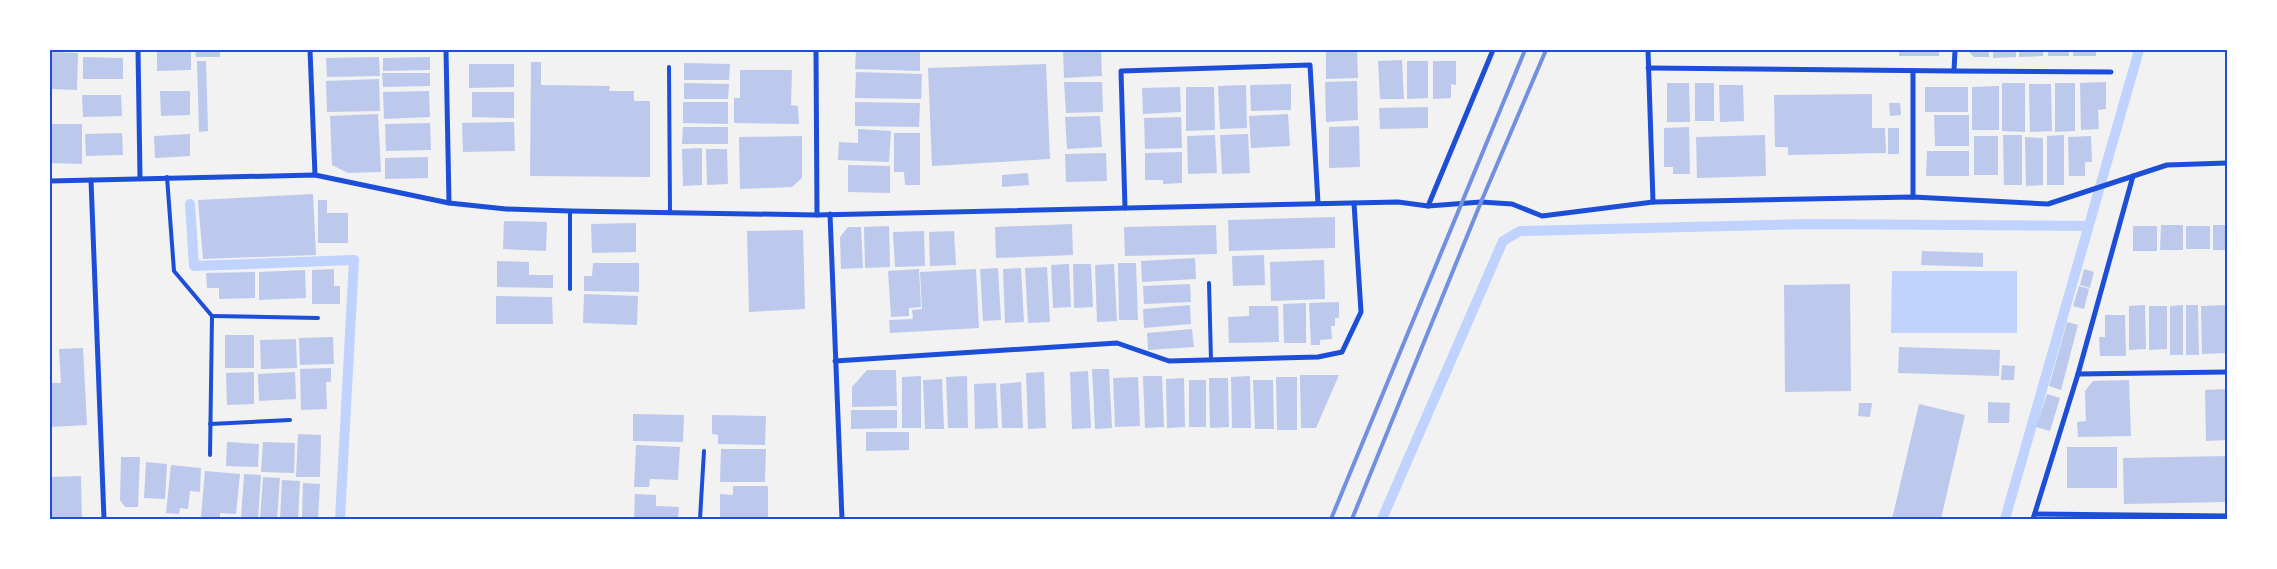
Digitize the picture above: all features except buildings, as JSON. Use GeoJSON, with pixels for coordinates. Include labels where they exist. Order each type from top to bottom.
{"type":"FeatureCollection","features":[{"type":"Feature","properties":{"kind":"street"},"geometry":{"type":"LineString","coordinates":[[138,50],[140,177]]}},
{"type":"Feature","properties":{"kind":"street"},"geometry":{"type":"LineString","coordinates":[[310,50],[316,175]]}},
{"type":"Feature","properties":{"kind":"street"},"geometry":{"type":"LineString","coordinates":[[446,50],[448,203]]}},
{"type":"Feature","properties":{"kind":"street"},"geometry":{"type":"LineString","coordinates":[[816,50],[817,215]]}},
{"type":"Feature","properties":{"kind":"street"},"geometry":{"type":"LineString","coordinates":[[1428,206],[1493,50]]}},
{"type":"Feature","properties":{"kind":"street"},"geometry":{"type":"LineString","coordinates":[[1648,50],[1653,202]]}},
{"type":"Feature","properties":{"kind":"street"},"geometry":{"type":"LineString","coordinates":[[1954,71],[1955,50]]}},
{"type":"Feature","properties":{"kind":"street"},"geometry":{"type":"LineString","coordinates":[[1125,208],[1121,71],[1310,65],[1318,203]]}},
{"type":"Feature","properties":{"kind":"street"},"geometry":{"type":"LineString","coordinates":[[1648,68],[2111,72]]}},
{"type":"Feature","properties":{"kind":"street"},"geometry":{"type":"LineString","coordinates":[[1913,71],[1913,197]]}},
{"type":"Feature","properties":{"kind":"street"},"geometry":{"type":"LineString","coordinates":[[50,181],[140,177],[316,175],[448,203],[506,210],[817,215],[1318,203],[1398,202],[1428,206],[1481,202],[1512,204],[1542,216],[1653,202],[1913,197],[2048,204],[2167,165],[2227,163]]}},
{"type":"Feature","properties":{"kind":"street"},"geometry":{"type":"LineString","coordinates":[[2133,176],[2078,374],[2034,516],[2227,516]]}},
{"type":"Feature","properties":{"kind":"street"},"geometry":{"type":"LineString","coordinates":[[91,180],[104,519]]}},
{"type":"Feature","properties":{"kind":"street"},"geometry":{"type":"LineString","coordinates":[[835,361],[1117,343],[1169,361],[1318,357],[1342,352],[1360,312],[1354,203]]}},
{"type":"Feature","properties":{"kind":"street"},"geometry":{"type":"LineString","coordinates":[[830,214],[842,519]]}},
{"type":"Feature","properties":{"kind":"street"},"geometry":{"type":"LineString","coordinates":[[2078,374],[2227,372]]}},
{"type":"Feature","properties":{"kind":"lane"},"geometry":{"type":"LineString","coordinates":[[669,68],[670,212]]}},
{"type":"Feature","properties":{"kind":"lane"},"geometry":{"type":"LineString","coordinates":[[167,177],[174,271],[212,316],[210,455]]}},
{"type":"Feature","properties":{"kind":"lane"},"geometry":{"type":"LineString","coordinates":[[570,211],[570,289]]}},
{"type":"Feature","properties":{"kind":"lane"},"geometry":{"type":"LineString","coordinates":[[1209,284],[1211,360]]}},
{"type":"Feature","properties":{"kind":"lane"},"geometry":{"type":"LineString","coordinates":[[212,316],[318,318]]}},
{"type":"Feature","properties":{"kind":"lane"},"geometry":{"type":"LineString","coordinates":[[210,424],[290,420]]}},
{"type":"Feature","properties":{"kind":"lane"},"geometry":{"type":"LineString","coordinates":[[700,519],[704,451]]}},
{"type":"Feature","properties":{"kind":"water"},"geometry":{"type":"Polygon","coordinates":[[[1892,271],[2017,271],[2017,333],[1891,333],[1892,271]]]}},
{"type":"Feature","properties":{"kind":"waterway"},"geometry":{"type":"LineString","coordinates":[[2005,519],[2139,50]]}},
{"type":"Feature","properties":{"kind":"waterway"},"geometry":{"type":"LineString","coordinates":[[190,204],[194,266],[354,260],[340,519]]}},
{"type":"Feature","properties":{"kind":"waterway"},"geometry":{"type":"LineString","coordinates":[[1382,519],[1503,241],[1520,231],[1808,224],[2088,226]]}},
{"type":"Feature","properties":{"kind":"railway"},"geometry":{"type":"LineString","coordinates":[[1331,519],[1525,50]]}},
{"type":"Feature","properties":{"kind":"railway"},"geometry":{"type":"LineString","coordinates":[[1352,519],[1481,202],[1546,50]]}}]}
